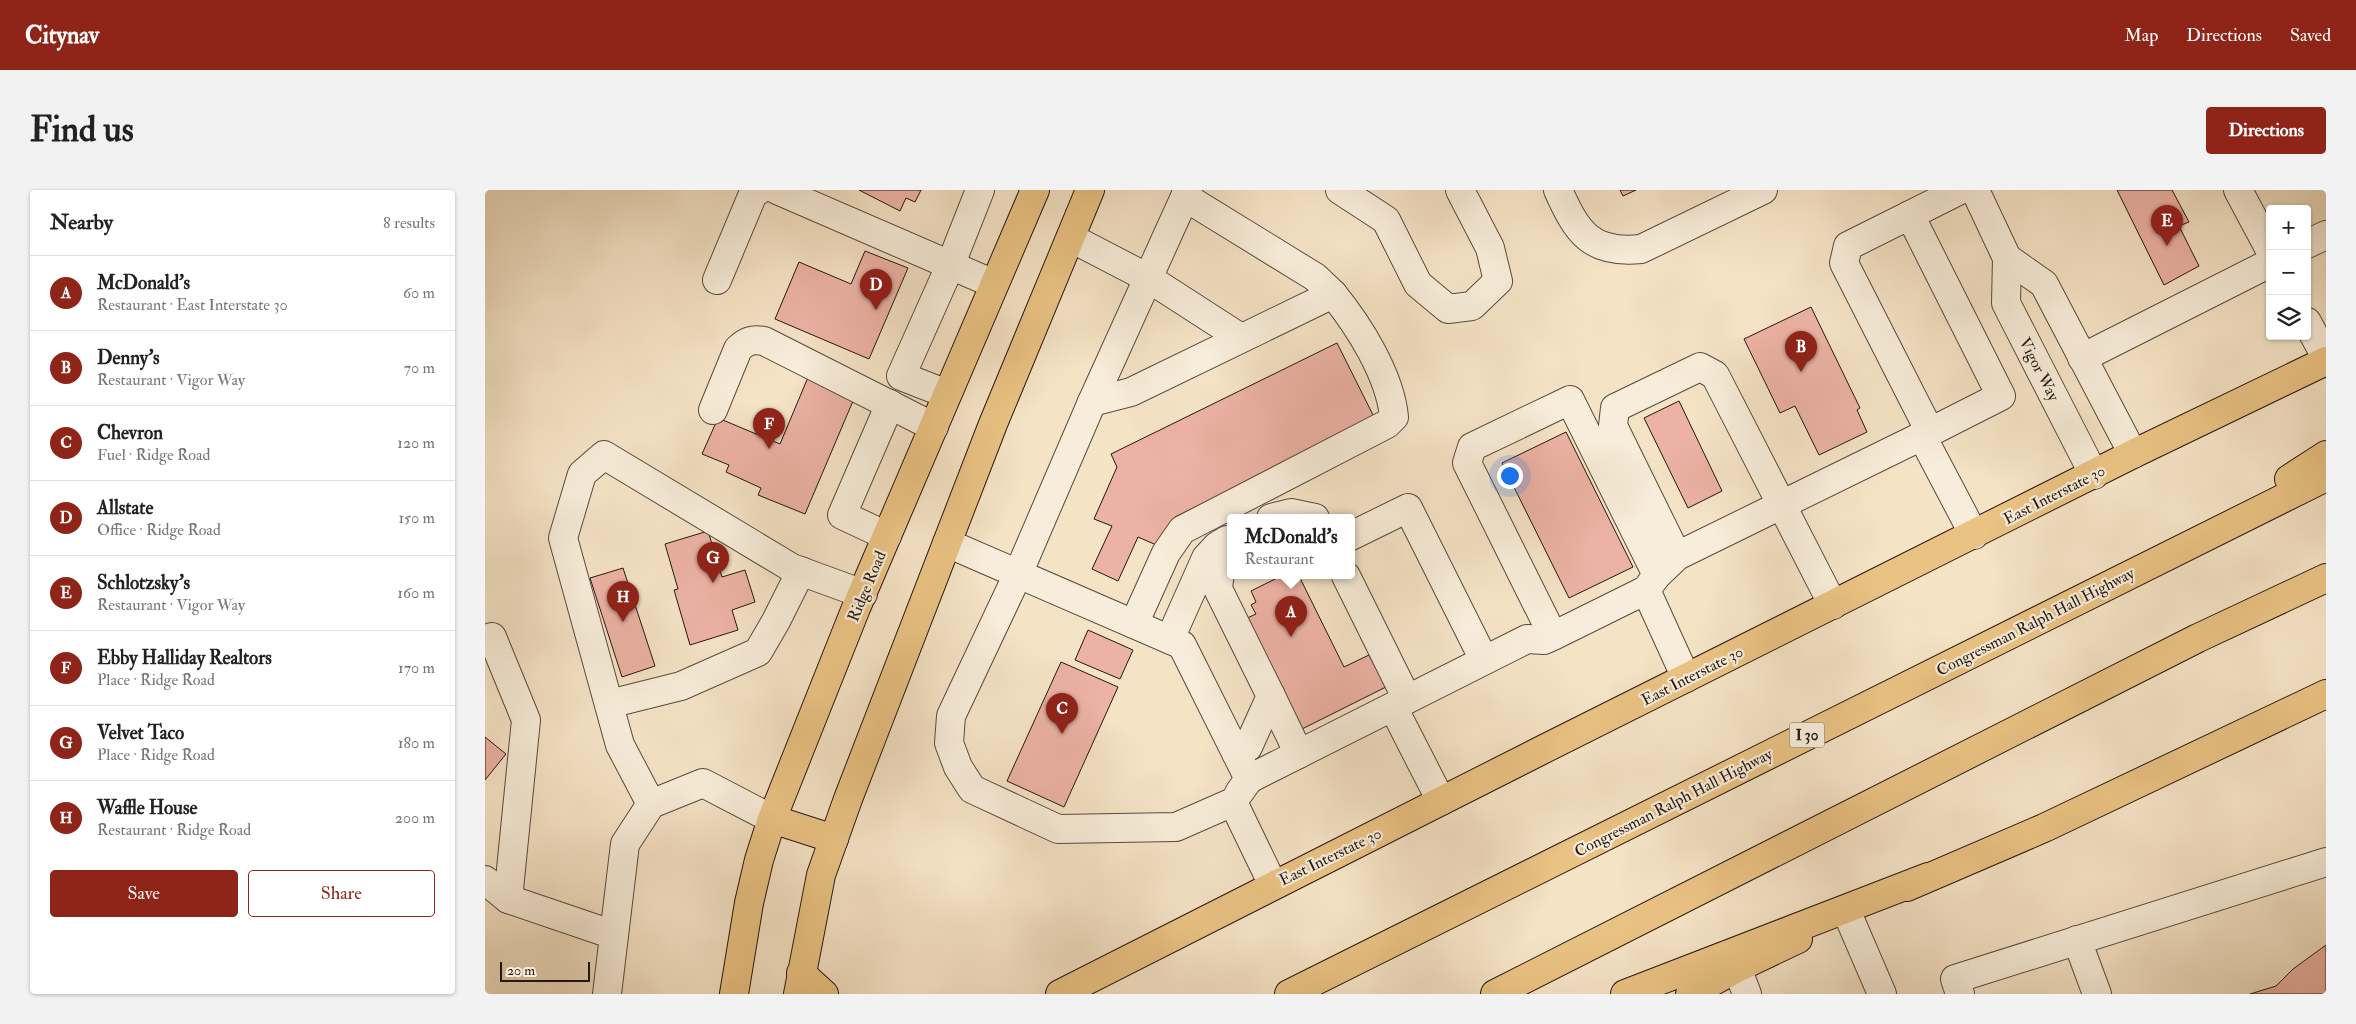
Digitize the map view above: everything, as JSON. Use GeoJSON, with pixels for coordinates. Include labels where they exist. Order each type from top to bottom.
{"type":"FeatureCollection","features":[{"type":"Feature","properties":{"kind":"main road","name":"Ridge Road"},"geometry":{"type":"LineString","coordinates":[[734,994],[749,903],[759,860],[772,819],[887,536],[1035,190]]}},
{"type":"Feature","properties":{"kind":"main road"},"geometry":{"type":"LineString","coordinates":[[824,994],[800,983],[821,875],[847,799],[993,424],[1090,190]]}},
{"type":"Feature","properties":{"kind":"main road","name":"East Interstate 30"},"geometry":{"type":"LineString","coordinates":[[1060,994],[1273,884],[2326,359]]}},
{"type":"Feature","properties":{"kind":"main road"},"geometry":{"type":"LineString","coordinates":[[2168,556],[2326,456]]}},
{"type":"Feature","properties":{"kind":"main road","name":"Congressman Ralph Hall Highway"},"geometry":{"type":"LineString","coordinates":[[1289,994],[2326,477]]}},
{"type":"Feature","properties":{"kind":"main road"},"geometry":{"type":"LineString","coordinates":[[1495,994],[2198,638],[2326,578]]}},
{"type":"Feature","properties":{"kind":"main road"},"geometry":{"type":"LineString","coordinates":[[1625,994],[1928,877],[2044,828],[2326,694]]}},
{"type":"Feature","properties":{"kind":"main road"},"geometry":{"type":"LineString","coordinates":[[772,819],[834,839]]}},
{"type":"Feature","properties":{"kind":"main road"},"geometry":{"type":"LineString","coordinates":[[1690,994],[1737,968],[1928,877]]}},
{"type":"Feature","properties":{"kind":"street"},"geometry":{"type":"LineString","coordinates":[[717,280],[753,194],[759,190]]}},
{"type":"Feature","properties":{"kind":"street"},"geometry":{"type":"LineString","coordinates":[[777,190],[994,284]]}},
{"type":"Feature","properties":{"kind":"street"},"geometry":{"type":"LineString","coordinates":[[947,394],[901,376],[950,266],[980,190]]}},
{"type":"Feature","properties":{"kind":"street"},"geometry":{"type":"LineString","coordinates":[[1340,190],[1386,220],[1418,284],[1448,309],[1472,306],[1498,281],[1490,248],[1460,190]]}},
{"type":"Feature","properties":{"kind":"street"},"geometry":{"type":"LineString","coordinates":[[1557,190],[1573,222],[1588,238],[1604,247],[1622,251],[1641,250],[1763,190]]}},
{"type":"Feature","properties":{"kind":"street"},"geometry":{"type":"LineString","coordinates":[[1961,190],[1849,246],[1845,262],[1974,535]]}},
{"type":"Feature","properties":{"kind":"street","name":"Vigor Way"},"geometry":{"type":"LineString","coordinates":[[1975,190],[2007,258],[2006,303],[2094,474]]}},
{"type":"Feature","properties":{"kind":"street"},"geometry":{"type":"LineString","coordinates":[[2238,190],[2266,242]]}},
{"type":"Feature","properties":{"kind":"street"},"geometry":{"type":"LineString","coordinates":[[1134,624],[1167,553],[1182,530],[1387,424],[1394,417],[1393,401],[1369,347],[1333,294],[1315,277],[1186,193],[1092,402],[1018,574],[951,716],[949,743],[958,767],[972,789],[1058,829],[1176,827],[1233,802],[1249,779],[1527,639],[1544,640],[1553,636],[1651,582],[1677,556],[2001,396],[1910,215]]}},
{"type":"Feature","properties":{"kind":"street"},"geometry":{"type":"LineString","coordinates":[[2311,242],[2326,235]]}},
{"type":"Feature","properties":{"kind":"street"},"geometry":{"type":"LineString","coordinates":[[1071,238],[1148,278],[1241,338]]}},
{"type":"Feature","properties":{"kind":"street","name":"Vigor Way"},"geometry":{"type":"LineString","coordinates":[[2007,258],[2044,284],[2133,454]]}},
{"type":"Feature","properties":{"kind":"street"},"geometry":{"type":"LineString","coordinates":[[2082,358],[2266,265]]}},
{"type":"Feature","properties":{"kind":"street"},"geometry":{"type":"LineString","coordinates":[[1092,402],[1131,392],[1333,294]]}},
{"type":"Feature","properties":{"kind":"street"},"geometry":{"type":"LineString","coordinates":[[2311,330],[2326,359]]}},
{"type":"Feature","properties":{"kind":"street"},"geometry":{"type":"LineString","coordinates":[[713,410],[738,349],[744,343],[753,340],[764,341],[934,427]]}},
{"type":"Feature","properties":{"kind":"street"},"geometry":{"type":"LineString","coordinates":[[1677,556],[1613,426],[1615,408],[1700,367],[1715,375],[1833,604]]}},
{"type":"Feature","properties":{"kind":"street"},"geometry":{"type":"LineString","coordinates":[[1553,636],[1467,463],[1472,447],[1570,400],[1651,582],[1686,678]]}},
{"type":"Feature","properties":{"kind":"street"},"geometry":{"type":"LineString","coordinates":[[887,536],[842,515],[890,404]]}},
{"type":"Feature","properties":{"kind":"street"},"geometry":{"type":"LineString","coordinates":[[651,804],[621,745],[563,538],[582,474],[604,455],[801,571],[863,594]]}},
{"type":"Feature","properties":{"kind":"street"},"geometry":{"type":"LineString","coordinates":[[1355,534],[1407,508],[1484,660]]}},
{"type":"Feature","properties":{"kind":"street"},"geometry":{"type":"LineString","coordinates":[[1170,640],[1206,558],[1217,546],[1227,540]]}},
{"type":"Feature","properties":{"kind":"street"},"geometry":{"type":"LineString","coordinates":[[947,543],[1182,645],[1249,779]]}},
{"type":"Feature","properties":{"kind":"street"},"geometry":{"type":"LineString","coordinates":[[1227,558],[1223,563],[1218,590],[1299,754]]}},
{"type":"Feature","properties":{"kind":"street"},"geometry":{"type":"LineString","coordinates":[[609,704],[681,686],[758,652],[801,571]]}},
{"type":"Feature","properties":{"kind":"street"},"geometry":{"type":"LineString","coordinates":[[1346,579],[1441,801]]}},
{"type":"Feature","properties":{"kind":"street"},"geometry":{"type":"LineString","coordinates":[[485,639],[492,637],[526,720],[508,899]]}},
{"type":"Feature","properties":{"kind":"street"},"geometry":{"type":"LineString","coordinates":[[1236,753],[1247,746],[1271,696]]}},
{"type":"Feature","properties":{"kind":"street"},"geometry":{"type":"LineString","coordinates":[[607,994],[625,844],[651,804],[703,783],[772,819]]}},
{"type":"Feature","properties":{"kind":"street"},"geometry":{"type":"LineString","coordinates":[[1233,802],[1273,884]]}},
{"type":"Feature","properties":{"kind":"street"},"geometry":{"type":"LineString","coordinates":[[1960,994],[1955,980],[2326,862]]}},
{"type":"Feature","properties":{"kind":"street"},"geometry":{"type":"LineString","coordinates":[[485,880],[508,899],[614,935]]}},
{"type":"Feature","properties":{"kind":"street"},"geometry":{"type":"LineString","coordinates":[[1849,915],[1882,994]]}},
{"type":"Feature","properties":{"kind":"street"},"geometry":{"type":"LineString","coordinates":[[2077,940],[2097,994]]}},
{"type":"Feature","properties":{"kind":"street"},"geometry":{"type":"LineString","coordinates":[[1737,968],[1747,994]]}},
{"type":"Feature","properties":{"kind":"building"},"geometry":{"type":"Polygon","coordinates":[[[859,190],[921,190],[915,202],[906,198],[900,211],[859,190]]]}},
{"type":"Feature","properties":{"kind":"building"},"geometry":{"type":"Polygon","coordinates":[[[1620,190],[1636,190],[1623,196],[1620,190]]]}},
{"type":"Feature","properties":{"kind":"building"},"geometry":{"type":"Polygon","coordinates":[[[2117,190],[2172,190],[2189,222],[2179,226],[2199,266],[2164,285],[2117,190]]]}},
{"type":"Feature","properties":{"kind":"building"},"geometry":{"type":"Polygon","coordinates":[[[865,251],[908,268],[869,359],[775,319],[799,262],[851,284],[865,251]]]}},
{"type":"Feature","properties":{"kind":"building"},"geometry":{"type":"Polygon","coordinates":[[[1811,307],[1860,408],[1857,410],[1867,432],[1819,455],[1795,406],[1780,413],[1744,339],[1811,307]]]}},
{"type":"Feature","properties":{"kind":"building"},"geometry":{"type":"Polygon","coordinates":[[[1337,343],[1375,419],[1175,517],[1161,547],[1138,537],[1118,581],[1092,569],[1112,526],[1094,519],[1117,467],[1111,454],[1337,343]]]}},
{"type":"Feature","properties":{"kind":"building"},"geometry":{"type":"Polygon","coordinates":[[[809,375],[856,394],[805,514],[758,495],[761,488],[726,472],[729,465],[702,454],[718,418],[780,444],[809,375]]]}},
{"type":"Feature","properties":{"kind":"building"},"geometry":{"type":"Polygon","coordinates":[[[1679,401],[1722,491],[1688,508],[1644,418],[1679,401]]]}},
{"type":"Feature","properties":{"kind":"building"},"geometry":{"type":"Polygon","coordinates":[[[1566,432],[1633,567],[1569,598],[1502,463],[1566,432]]]}},
{"type":"Feature","properties":{"kind":"building"},"geometry":{"type":"Polygon","coordinates":[[[708,531],[722,577],[745,570],[755,602],[732,610],[738,630],[690,645],[674,590],[678,589],[665,544],[708,531]]]}},
{"type":"Feature","properties":{"kind":"building"},"geometry":{"type":"Polygon","coordinates":[[[623,568],[655,666],[622,677],[590,578],[623,568]]]}},
{"type":"Feature","properties":{"kind":"building"},"geometry":{"type":"Polygon","coordinates":[[[1275,579],[1300,579],[1344,667],[1369,655],[1386,687],[1298,731],[1243,620],[1256,614],[1251,605],[1256,602],[1251,591],[1275,579]]]}},
{"type":"Feature","properties":{"kind":"building"},"geometry":{"type":"Polygon","coordinates":[[[1088,630],[1133,650],[1120,679],[1075,660],[1088,630]]]}},
{"type":"Feature","properties":{"kind":"building"},"geometry":{"type":"Polygon","coordinates":[[[1061,662],[1118,687],[1064,807],[1007,781],[1061,662]]]}},
{"type":"Feature","properties":{"kind":"building"},"geometry":{"type":"Polygon","coordinates":[[[485,737],[506,754],[485,780],[485,737]]]}},
{"type":"Feature","properties":{"kind":"building"},"geometry":{"type":"Polygon","coordinates":[[[2326,945],[2326,994],[2250,994],[2276,986],[2293,969],[2326,945]]]}},
{"type":"Feature","properties":{"kind":"place","name":"Schlotzsky's"},"geometry":{"type":"Point","coordinates":[2167,246]}},
{"type":"Feature","properties":{"kind":"place","name":"Allstate"},"geometry":{"type":"Point","coordinates":[876,310]}},
{"type":"Feature","properties":{"kind":"place","name":"Denny's"},"geometry":{"type":"Point","coordinates":[1801,372]}},
{"type":"Feature","properties":{"kind":"place","name":"Ebby Halliday Realtors"},"geometry":{"type":"Point","coordinates":[769,449]}},
{"type":"Feature","properties":{"kind":"place","name":"Velvet Taco"},"geometry":{"type":"Point","coordinates":[713,583]}},
{"type":"Feature","properties":{"kind":"place","name":"Waffle House"},"geometry":{"type":"Point","coordinates":[623,622]}},
{"type":"Feature","properties":{"kind":"place","name":"McDonald's"},"geometry":{"type":"Point","coordinates":[1291,637]}},
{"type":"Feature","properties":{"kind":"place","name":"Chevron"},"geometry":{"type":"Point","coordinates":[1062,734]}}]}
